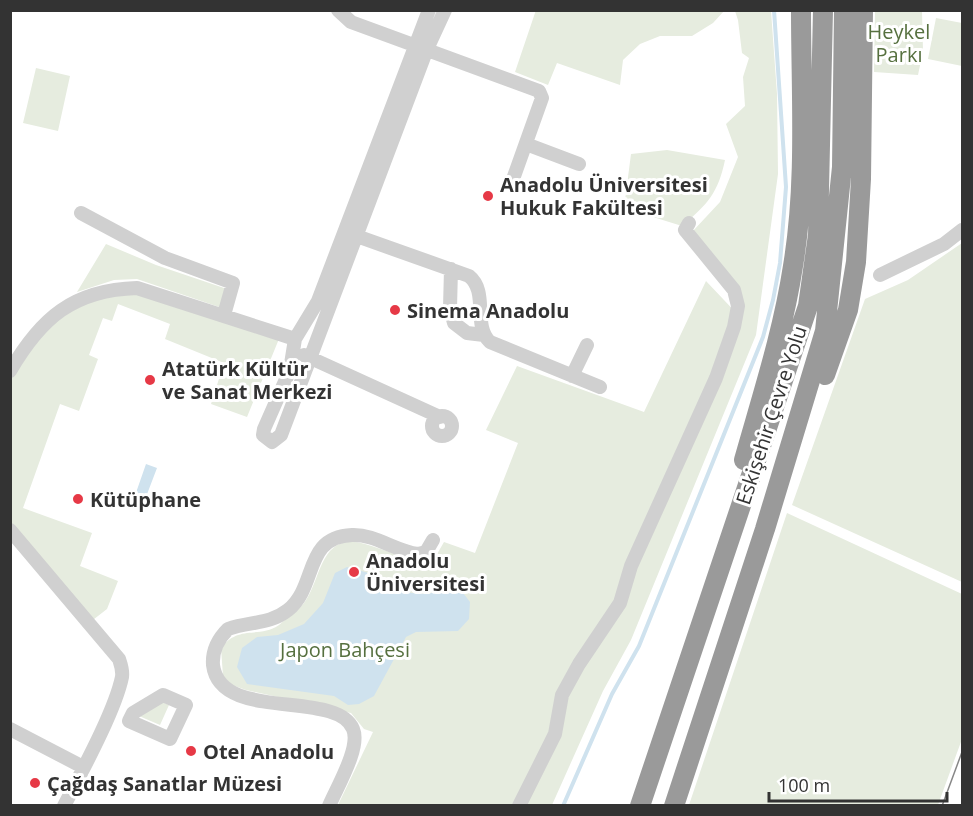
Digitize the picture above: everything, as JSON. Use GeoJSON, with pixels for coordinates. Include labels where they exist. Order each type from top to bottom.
{"type":"FeatureCollection","features":[{"type":"Feature","properties":{"kind":"highway"},"geometry":{"type":"LineString","coordinates":[[681,684],[787,305],[794,262],[801,183],[801,10]]}},
{"type":"Feature","properties":{"kind":"highway","name":"Eskişehir Çevre Yolu"},"geometry":{"type":"LineString","coordinates":[[640,806],[808,306],[818,235],[823,10]]}},
{"type":"Feature","properties":{"kind":"highway","name":"Eskişehir Çevre Yolu"},"geometry":{"type":"LineString","coordinates":[[674,806],[765,528],[825,331],[843,167],[844,10]]}},
{"type":"Feature","properties":{"kind":"highway"},"geometry":{"type":"LineString","coordinates":[[765,528],[818,397],[848,310],[856,262],[861,179],[863,10]]}},
{"type":"Feature","properties":{"kind":"street"},"geometry":{"type":"LineString","coordinates":[[338,10],[351,22],[539,91],[542,98],[512,182]]}},
{"type":"Feature","properties":{"kind":"street"},"geometry":{"type":"LineString","coordinates":[[352,234],[296,340],[290,370],[264,429],[263,435],[272,442],[281,435],[319,338],[352,234],[421,47],[429,10]]}},
{"type":"Feature","properties":{"kind":"street"},"geometry":{"type":"LineString","coordinates":[[421,47],[445,10]]}},
{"type":"Feature","properties":{"kind":"street"},"geometry":{"type":"LineString","coordinates":[[526,144],[579,164]]}},
{"type":"Feature","properties":{"kind":"street"},"geometry":{"type":"LineString","coordinates":[[81,213],[165,258],[233,283],[224,315]]}},
{"type":"Feature","properties":{"kind":"street"},"geometry":{"type":"LineString","coordinates":[[519,806],[555,734],[562,695],[584,656],[620,603],[631,567],[716,378],[734,327],[738,306],[734,290],[686,230],[689,224]]}},
{"type":"Feature","properties":{"kind":"street"},"geometry":{"type":"LineString","coordinates":[[880,275],[945,244],[963,230]]}},
{"type":"Feature","properties":{"kind":"street"},"geometry":{"type":"LineString","coordinates":[[352,234],[469,276],[478,285],[484,335]]}},
{"type":"Feature","properties":{"kind":"street"},"geometry":{"type":"LineString","coordinates":[[451,269],[450,299],[454,323],[467,333],[484,335],[498,347],[600,387]]}},
{"type":"Feature","properties":{"kind":"street"},"geometry":{"type":"LineString","coordinates":[[13,362],[35,332],[60,310],[104,291],[137,288],[296,340],[319,338]]}},
{"type":"Feature","properties":{"kind":"street"},"geometry":{"type":"LineString","coordinates":[[296,340],[311,358],[440,417]]}},
{"type":"Feature","properties":{"kind":"street"},"geometry":{"type":"LineString","coordinates":[[572,376],[587,345]]}},
{"type":"Feature","properties":{"kind":"street"},"geometry":{"type":"LineString","coordinates":[[10,530],[119,659],[123,675],[67,804]]}},
{"type":"Feature","properties":{"kind":"street"},"geometry":{"type":"LineString","coordinates":[[329,806],[354,745],[354,733],[349,722],[334,712],[247,698],[231,692],[219,682],[214,670],[216,645],[228,629],[270,621],[291,608],[299,598],[320,546],[330,540],[353,534],[418,554],[426,552],[434,540]]}},
{"type":"Feature","properties":{"kind":"street"},"geometry":{"type":"LineString","coordinates":[[108,713],[129,722]]}},
{"type":"Feature","properties":{"kind":"street"},"geometry":{"type":"LineString","coordinates":[[10,729],[83,766]]}},
{"type":"Feature","properties":{"kind":"green space"},"geometry":{"type":"Polygon","coordinates":[[[536,10],[724,11],[713,23],[692,36],[660,36],[640,44],[623,60],[620,85],[557,63],[548,85],[515,72],[536,10]]]}},
{"type":"Feature","properties":{"kind":"green space","name":"Japon Bahçesi"},"geometry":{"type":"Polygon","coordinates":[[[735,11],[771,11],[777,94],[778,174],[756,335],[631,640],[603,691],[552,805],[338,805],[373,732],[364,729],[351,713],[232,685],[223,676],[221,648],[235,636],[272,629],[297,610],[311,590],[325,558],[339,544],[350,542],[365,544],[429,568],[444,542],[475,553],[518,443],[486,430],[517,366],[644,412],[706,281],[741,318],[742,304],[692,232],[720,202],[738,157],[726,124],[745,106],[743,77],[749,58],[742,53],[735,11]]]}},
{"type":"Feature","properties":{"kind":"green space","name":"Heykel Parkı"},"geometry":{"type":"Polygon","coordinates":[[[875,11],[922,11],[923,51],[918,75],[874,72],[875,11]]]}},
{"type":"Feature","properties":{"kind":"green space"},"geometry":{"type":"Polygon","coordinates":[[[936,18],[962,23],[962,66],[928,59],[936,18]]]}},
{"type":"Feature","properties":{"kind":"green space"},"geometry":{"type":"Polygon","coordinates":[[[36,68],[70,76],[58,131],[23,123],[36,68]]]}},
{"type":"Feature","properties":{"kind":"green space"},"geometry":{"type":"Polygon","coordinates":[[[667,150],[725,160],[719,181],[711,197],[682,226],[624,208],[631,154],[667,150]]]}},
{"type":"Feature","properties":{"kind":"green space"},"geometry":{"type":"Polygon","coordinates":[[[962,243],[962,582],[792,505],[865,299],[908,280],[962,243]]]}},
{"type":"Feature","properties":{"kind":"green space"},"geometry":{"type":"Polygon","coordinates":[[[106,244],[156,265],[227,289],[222,308],[137,279],[114,280],[77,292],[106,244]]]}},
{"type":"Feature","properties":{"kind":"green space"},"geometry":{"type":"Polygon","coordinates":[[[120,289],[281,334],[247,417],[211,404],[224,363],[165,339],[170,324],[118,304],[112,321],[103,318],[89,355],[98,359],[79,411],[60,404],[23,508],[92,533],[80,566],[118,581],[107,609],[89,623],[11,530],[10,356],[17,359],[47,321],[120,289]]]}},
{"type":"Feature","properties":{"kind":"green space"},"geometry":{"type":"Polygon","coordinates":[[[787,513],[962,594],[962,739],[938,805],[689,805],[787,513]]]}},
{"type":"Feature","properties":{"kind":"green space"},"geometry":{"type":"Polygon","coordinates":[[[162,702],[169,705],[160,725],[139,716],[162,702]]]}},
{"type":"Feature","properties":{"kind":"water"},"geometry":{"type":"Polygon","coordinates":[[[146,464],[157,468],[141,510],[131,507],[146,464]]]}},
{"type":"Feature","properties":{"kind":"water"},"geometry":{"type":"Polygon","coordinates":[[[347,567],[390,579],[411,593],[429,594],[443,587],[460,589],[470,602],[469,619],[458,631],[416,632],[406,637],[374,696],[359,704],[348,705],[334,696],[247,684],[237,667],[242,648],[257,637],[278,635],[304,624],[323,603],[335,573],[347,567]]]}},
{"type":"Feature","properties":{"kind":"waterway"},"geometry":{"type":"LineString","coordinates":[[563,806],[612,694],[639,646],[763,337],[773,300],[780,263],[786,187],[774,10]]}},
{"type":"Feature","properties":{"kind":"tram line"},"geometry":{"type":"LineString","coordinates":[[942,806],[962,752]]}},
{"type":"Feature","properties":{"kind":"place","name":"Anadolu Üniversitesi Hukuk Fakültesi"},"geometry":{"type":"Point","coordinates":[488,196]}},
{"type":"Feature","properties":{"kind":"place","name":"Sinema Anadolu"},"geometry":{"type":"Point","coordinates":[395,310]}},
{"type":"Feature","properties":{"kind":"place","name":"Atatürk Kültür ve Sanat Merkezi"},"geometry":{"type":"Point","coordinates":[150,380]}},
{"type":"Feature","properties":{"kind":"place","name":"Kütüphane"},"geometry":{"type":"Point","coordinates":[78,499]}},
{"type":"Feature","properties":{"kind":"place","name":"Anadolu Üniversitesi"},"geometry":{"type":"Point","coordinates":[354,572]}},
{"type":"Feature","properties":{"kind":"place","name":"Otel Anadolu"},"geometry":{"type":"Point","coordinates":[191,751]}},
{"type":"Feature","properties":{"kind":"place","name":"Çağdaş Sanatlar Müzesi"},"geometry":{"type":"Point","coordinates":[35,783]}}]}
